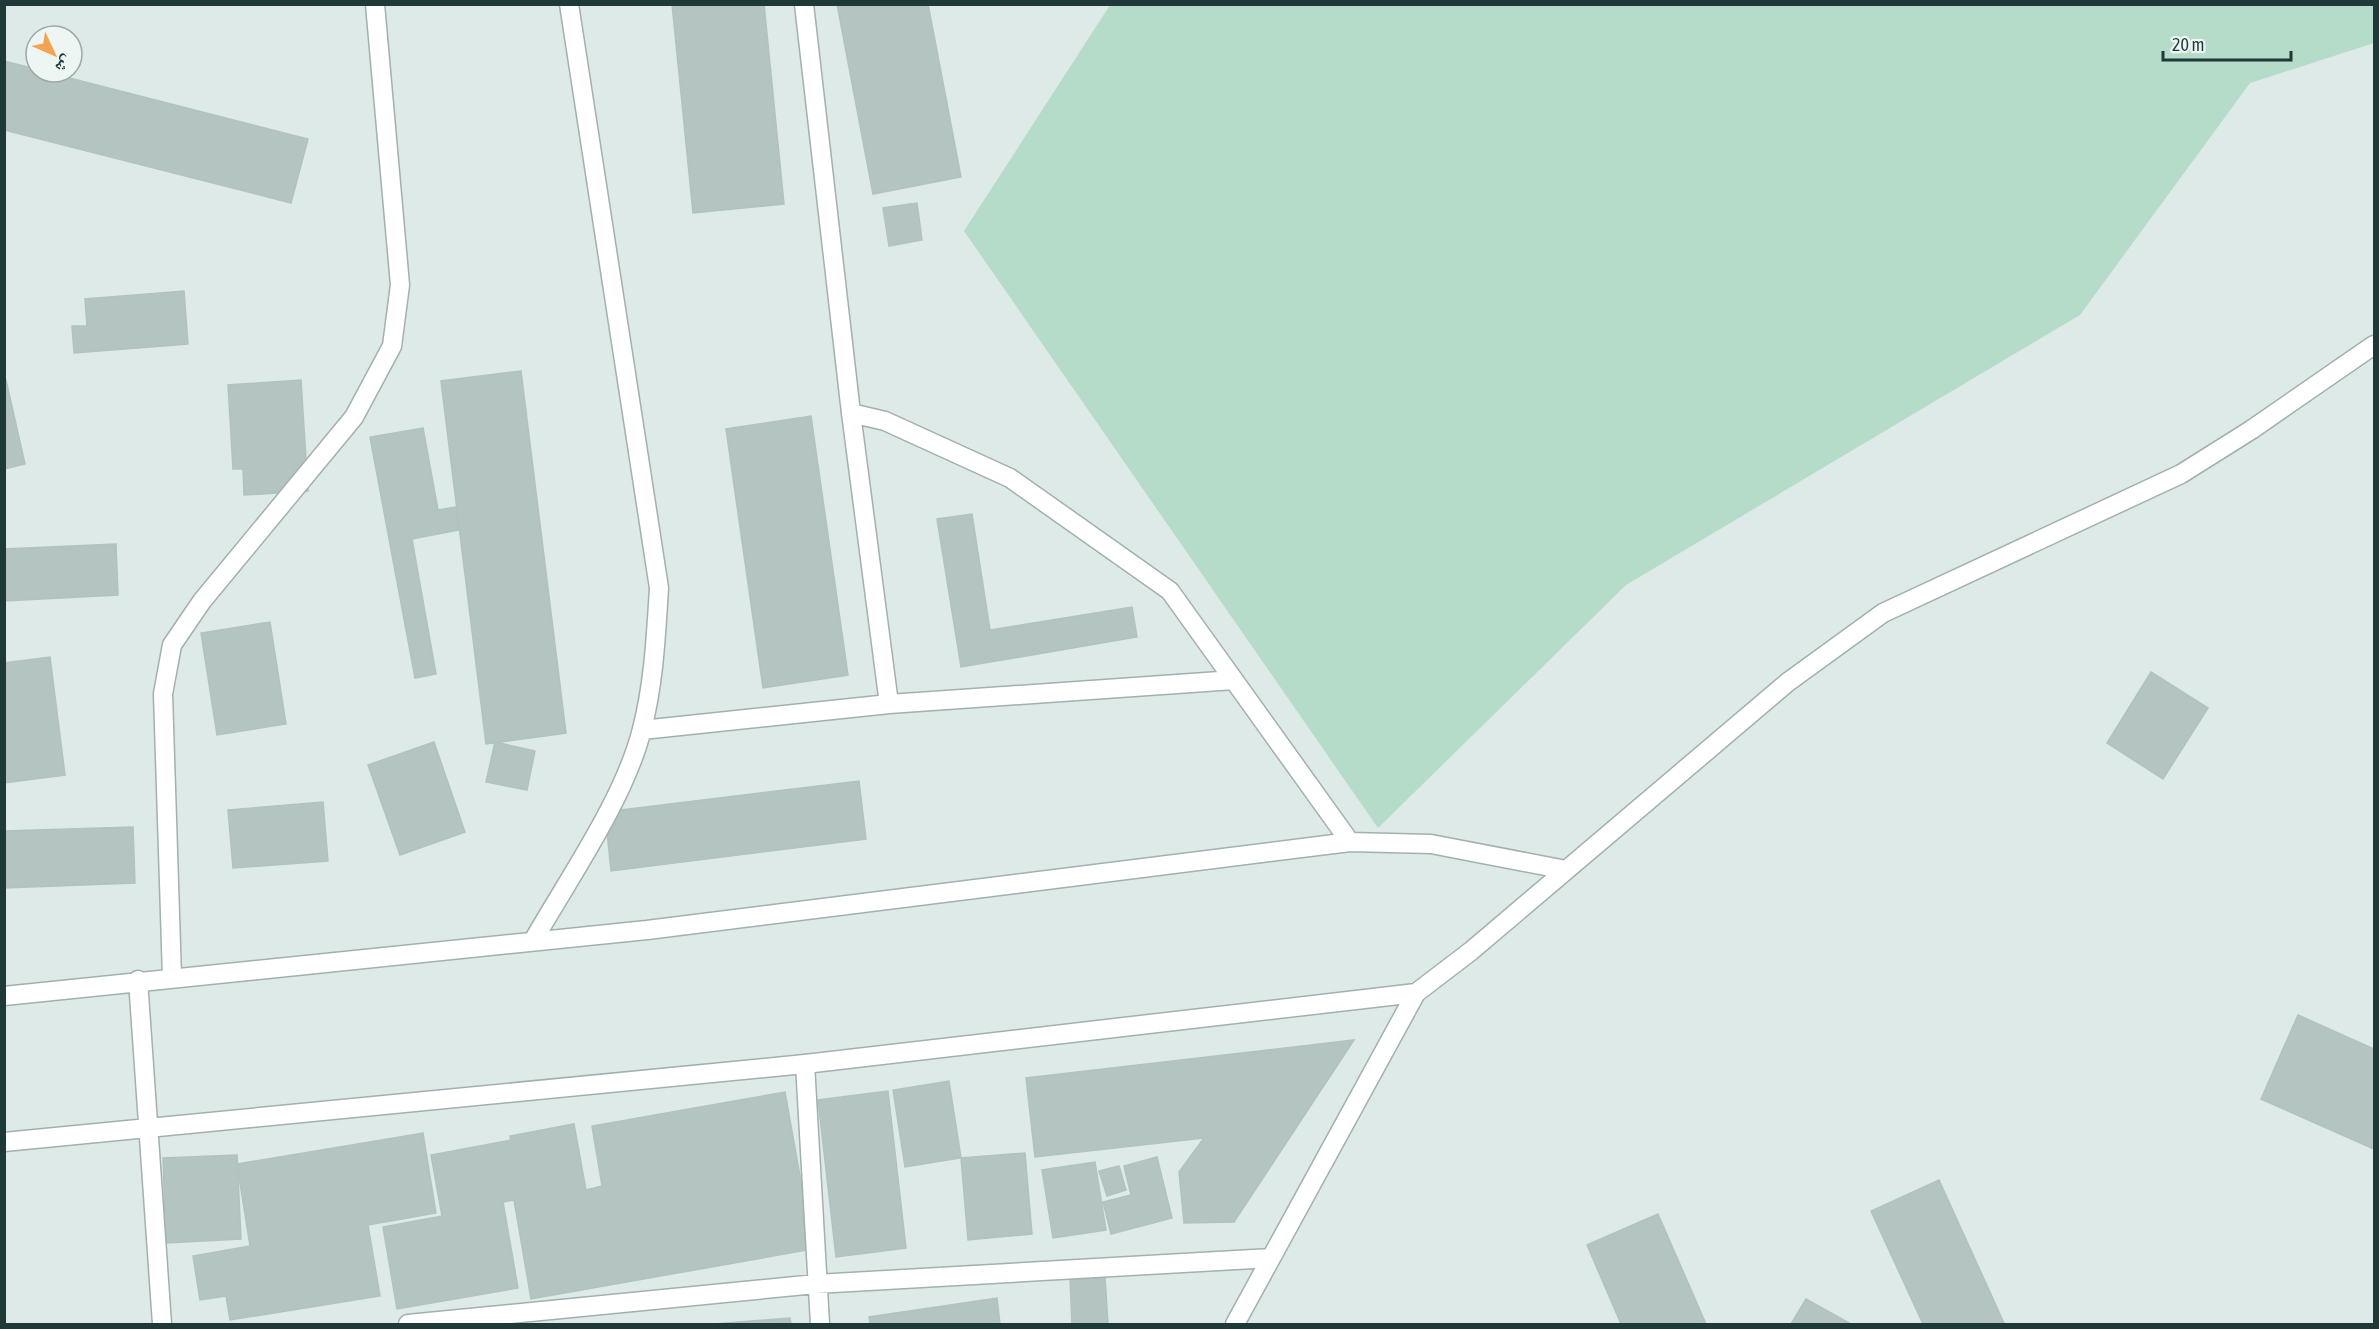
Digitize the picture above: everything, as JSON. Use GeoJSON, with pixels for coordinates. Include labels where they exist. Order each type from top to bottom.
{"type":"FeatureCollection","features":[{"type":"Feature","properties":{"kind":"street"},"geometry":{"type":"LineString","coordinates":[[172,977],[163,694],[172,645],[202,602],[354,417],[392,346],[400,285],[375,4]]}},
{"type":"Feature","properties":{"kind":"street"},"geometry":{"type":"LineString","coordinates":[[534,941],[620,789],[642,730],[655,663],[659,588],[569,4]]}},
{"type":"Feature","properties":{"kind":"street"},"geometry":{"type":"LineString","coordinates":[[804,4],[851,413],[889,704]]}},
{"type":"Feature","properties":{"kind":"street"},"geometry":{"type":"LineString","coordinates":[[1234,1324],[1416,993],[1566,870],[1788,682],[1882,613],[2181,474],[2251,430],[2374,345]]}},
{"type":"Feature","properties":{"kind":"street"},"geometry":{"type":"LineString","coordinates":[[851,413],[885,421],[1010,478],[1170,591],[1350,842]]}},
{"type":"Feature","properties":{"kind":"street"},"geometry":{"type":"LineString","coordinates":[[642,730],[889,704],[1234,680]]}},
{"type":"Feature","properties":{"kind":"street"},"geometry":{"type":"LineString","coordinates":[[4,996],[138,980],[670,927],[1350,842],[1431,844],[1566,870]]}},
{"type":"Feature","properties":{"kind":"street"},"geometry":{"type":"LineString","coordinates":[[138,980],[146,1126],[162,1324]]}},
{"type":"Feature","properties":{"kind":"street"},"geometry":{"type":"LineString","coordinates":[[4,1142],[146,1126],[805,1064],[1416,993]]}},
{"type":"Feature","properties":{"kind":"street"},"geometry":{"type":"LineString","coordinates":[[805,1064],[820,1324]]}},
{"type":"Feature","properties":{"kind":"street"},"geometry":{"type":"LineString","coordinates":[[408,1324],[816,1284],[1271,1258]]}},
{"type":"Feature","properties":{"kind":"green space"},"geometry":{"type":"Polygon","coordinates":[[[2374,4],[2374,43],[2250,83],[2080,315],[1626,585],[1378,828],[964,231],[1110,5],[2374,4]]]}},
{"type":"Feature","properties":{"kind":"building"},"geometry":{"type":"Polygon","coordinates":[[[672,4],[764,4],[784,204],[693,213],[672,4]]]}},
{"type":"Feature","properties":{"kind":"building"},"geometry":{"type":"Polygon","coordinates":[[[837,4],[928,4],[961,177],[873,194],[837,4]]]}},
{"type":"Feature","properties":{"kind":"building"},"geometry":{"type":"Polygon","coordinates":[[[4,61],[24,66],[24,84],[84,84],[84,82],[308,139],[291,203],[4,130],[4,61]]]}},
{"type":"Feature","properties":{"kind":"building"},"geometry":{"type":"Polygon","coordinates":[[[917,203],[922,240],[889,246],[883,208],[917,203]]]}},
{"type":"Feature","properties":{"kind":"building"},"geometry":{"type":"Polygon","coordinates":[[[184,291],[188,344],[74,353],[72,326],[87,326],[85,299],[184,291]]]}},
{"type":"Feature","properties":{"kind":"building"},"geometry":{"type":"Polygon","coordinates":[[[521,371],[566,733],[486,744],[441,381],[521,371]]]}},
{"type":"Feature","properties":{"kind":"building"},"geometry":{"type":"Polygon","coordinates":[[[6,380],[25,464],[4,469],[4,381],[6,380]]]}},
{"type":"Feature","properties":{"kind":"building"},"geometry":{"type":"Polygon","coordinates":[[[301,380],[308,491],[244,495],[243,469],[233,469],[228,385],[301,380]]]}},
{"type":"Feature","properties":{"kind":"building"},"geometry":{"type":"Polygon","coordinates":[[[811,416],[848,675],[763,688],[726,429],[811,416]]]}},
{"type":"Feature","properties":{"kind":"building"},"geometry":{"type":"Polygon","coordinates":[[[423,428],[438,510],[455,507],[459,530],[412,539],[436,674],[415,678],[370,437],[423,428]]]}},
{"type":"Feature","properties":{"kind":"building"},"geometry":{"type":"Polygon","coordinates":[[[972,514],[990,630],[1132,607],[1137,637],[961,667],[937,519],[972,514]]]}},
{"type":"Feature","properties":{"kind":"building"},"geometry":{"type":"Polygon","coordinates":[[[116,544],[118,595],[4,601],[4,549],[116,544]]]}},
{"type":"Feature","properties":{"kind":"building"},"geometry":{"type":"Polygon","coordinates":[[[270,622],[286,724],[217,735],[201,633],[270,622]]]}},
{"type":"Feature","properties":{"kind":"building"},"geometry":{"type":"Polygon","coordinates":[[[50,657],[65,775],[4,783],[4,663],[50,657]]]}},
{"type":"Feature","properties":{"kind":"building"},"geometry":{"type":"Polygon","coordinates":[[[2151,672],[2208,708],[2163,779],[2107,743],[2151,672]]]}},
{"type":"Feature","properties":{"kind":"building"},"geometry":{"type":"Polygon","coordinates":[[[434,742],[465,832],[400,855],[368,765],[434,742]]]}},
{"type":"Feature","properties":{"kind":"building"},"geometry":{"type":"Polygon","coordinates":[[[495,742],[535,751],[527,790],[486,782],[495,742]]]}},
{"type":"Feature","properties":{"kind":"building"},"geometry":{"type":"Polygon","coordinates":[[[859,781],[866,839],[611,871],[605,812],[859,781]]]}},
{"type":"Feature","properties":{"kind":"building"},"geometry":{"type":"Polygon","coordinates":[[[323,802],[328,861],[233,868],[228,810],[323,802]]]}},
{"type":"Feature","properties":{"kind":"building"},"geometry":{"type":"Polygon","coordinates":[[[133,827],[135,883],[4,888],[4,831],[133,827]]]}},
{"type":"Feature","properties":{"kind":"building"},"geometry":{"type":"Polygon","coordinates":[[[2298,1015],[2374,1049],[2374,1149],[2261,1099],[2298,1015]]]}},
{"type":"Feature","properties":{"kind":"building"},"geometry":{"type":"Polygon","coordinates":[[[1354,1040],[1234,1222],[1184,1223],[1179,1172],[1204,1138],[1035,1157],[1026,1078],[1354,1040]]]}},
{"type":"Feature","properties":{"kind":"building"},"geometry":{"type":"Polygon","coordinates":[[[949,1081],[961,1158],[905,1167],[893,1090],[949,1081]]]}},
{"type":"Feature","properties":{"kind":"building"},"geometry":{"type":"Polygon","coordinates":[[[888,1091],[906,1248],[836,1257],[818,1100],[888,1091]]]}},
{"type":"Feature","properties":{"kind":"building"},"geometry":{"type":"Polygon","coordinates":[[[785,1092],[813,1249],[531,1299],[514,1200],[503,1202],[518,1288],[397,1309],[383,1227],[442,1216],[431,1155],[511,1140],[510,1136],[574,1124],[586,1190],[602,1186],[592,1126],[785,1092]]]}},
{"type":"Feature","properties":{"kind":"building"},"geometry":{"type":"Polygon","coordinates":[[[423,1133],[436,1213],[368,1225],[380,1296],[230,1320],[226,1296],[200,1300],[193,1256],[250,1246],[237,1164],[423,1133]]]}},
{"type":"Feature","properties":{"kind":"building"},"geometry":{"type":"Polygon","coordinates":[[[1025,1153],[1032,1234],[968,1240],[961,1158],[1025,1153]]]}},
{"type":"Feature","properties":{"kind":"building"},"geometry":{"type":"Polygon","coordinates":[[[237,1155],[241,1239],[166,1243],[163,1158],[237,1155]]]}},
{"type":"Feature","properties":{"kind":"building"},"geometry":{"type":"Polygon","coordinates":[[[1157,1157],[1172,1218],[1111,1234],[1103,1202],[1131,1195],[1124,1166],[1157,1157]]]}},
{"type":"Feature","properties":{"kind":"building"},"geometry":{"type":"Polygon","coordinates":[[[1095,1162],[1106,1230],[1053,1238],[1042,1170],[1095,1162]]]}},
{"type":"Feature","properties":{"kind":"building"},"geometry":{"type":"Polygon","coordinates":[[[1119,1166],[1126,1190],[1107,1196],[1099,1171],[1119,1166]]]}},
{"type":"Feature","properties":{"kind":"building"},"geometry":{"type":"Polygon","coordinates":[[[1939,1180],[2004,1323],[1923,1324],[1871,1211],[1939,1180]]]}},
{"type":"Feature","properties":{"kind":"building"},"geometry":{"type":"Polygon","coordinates":[[[1658,1214],[1706,1324],[1621,1324],[1587,1245],[1658,1214]]]}},
{"type":"Feature","properties":{"kind":"building"},"geometry":{"type":"Polygon","coordinates":[[[1105,1277],[1108,1324],[1072,1324],[1070,1279],[1105,1277]]]}},
{"type":"Feature","properties":{"kind":"building"},"geometry":{"type":"Polygon","coordinates":[[[997,1298],[1000,1324],[870,1324],[869,1317],[997,1298]]]}},
{"type":"Feature","properties":{"kind":"building"},"geometry":{"type":"Polygon","coordinates":[[[1806,1299],[1851,1324],[1791,1324],[1806,1299]]]}},
{"type":"Feature","properties":{"kind":"building"},"geometry":{"type":"Polygon","coordinates":[[[790,1318],[791,1324],[714,1324],[790,1318]]]}}]}
